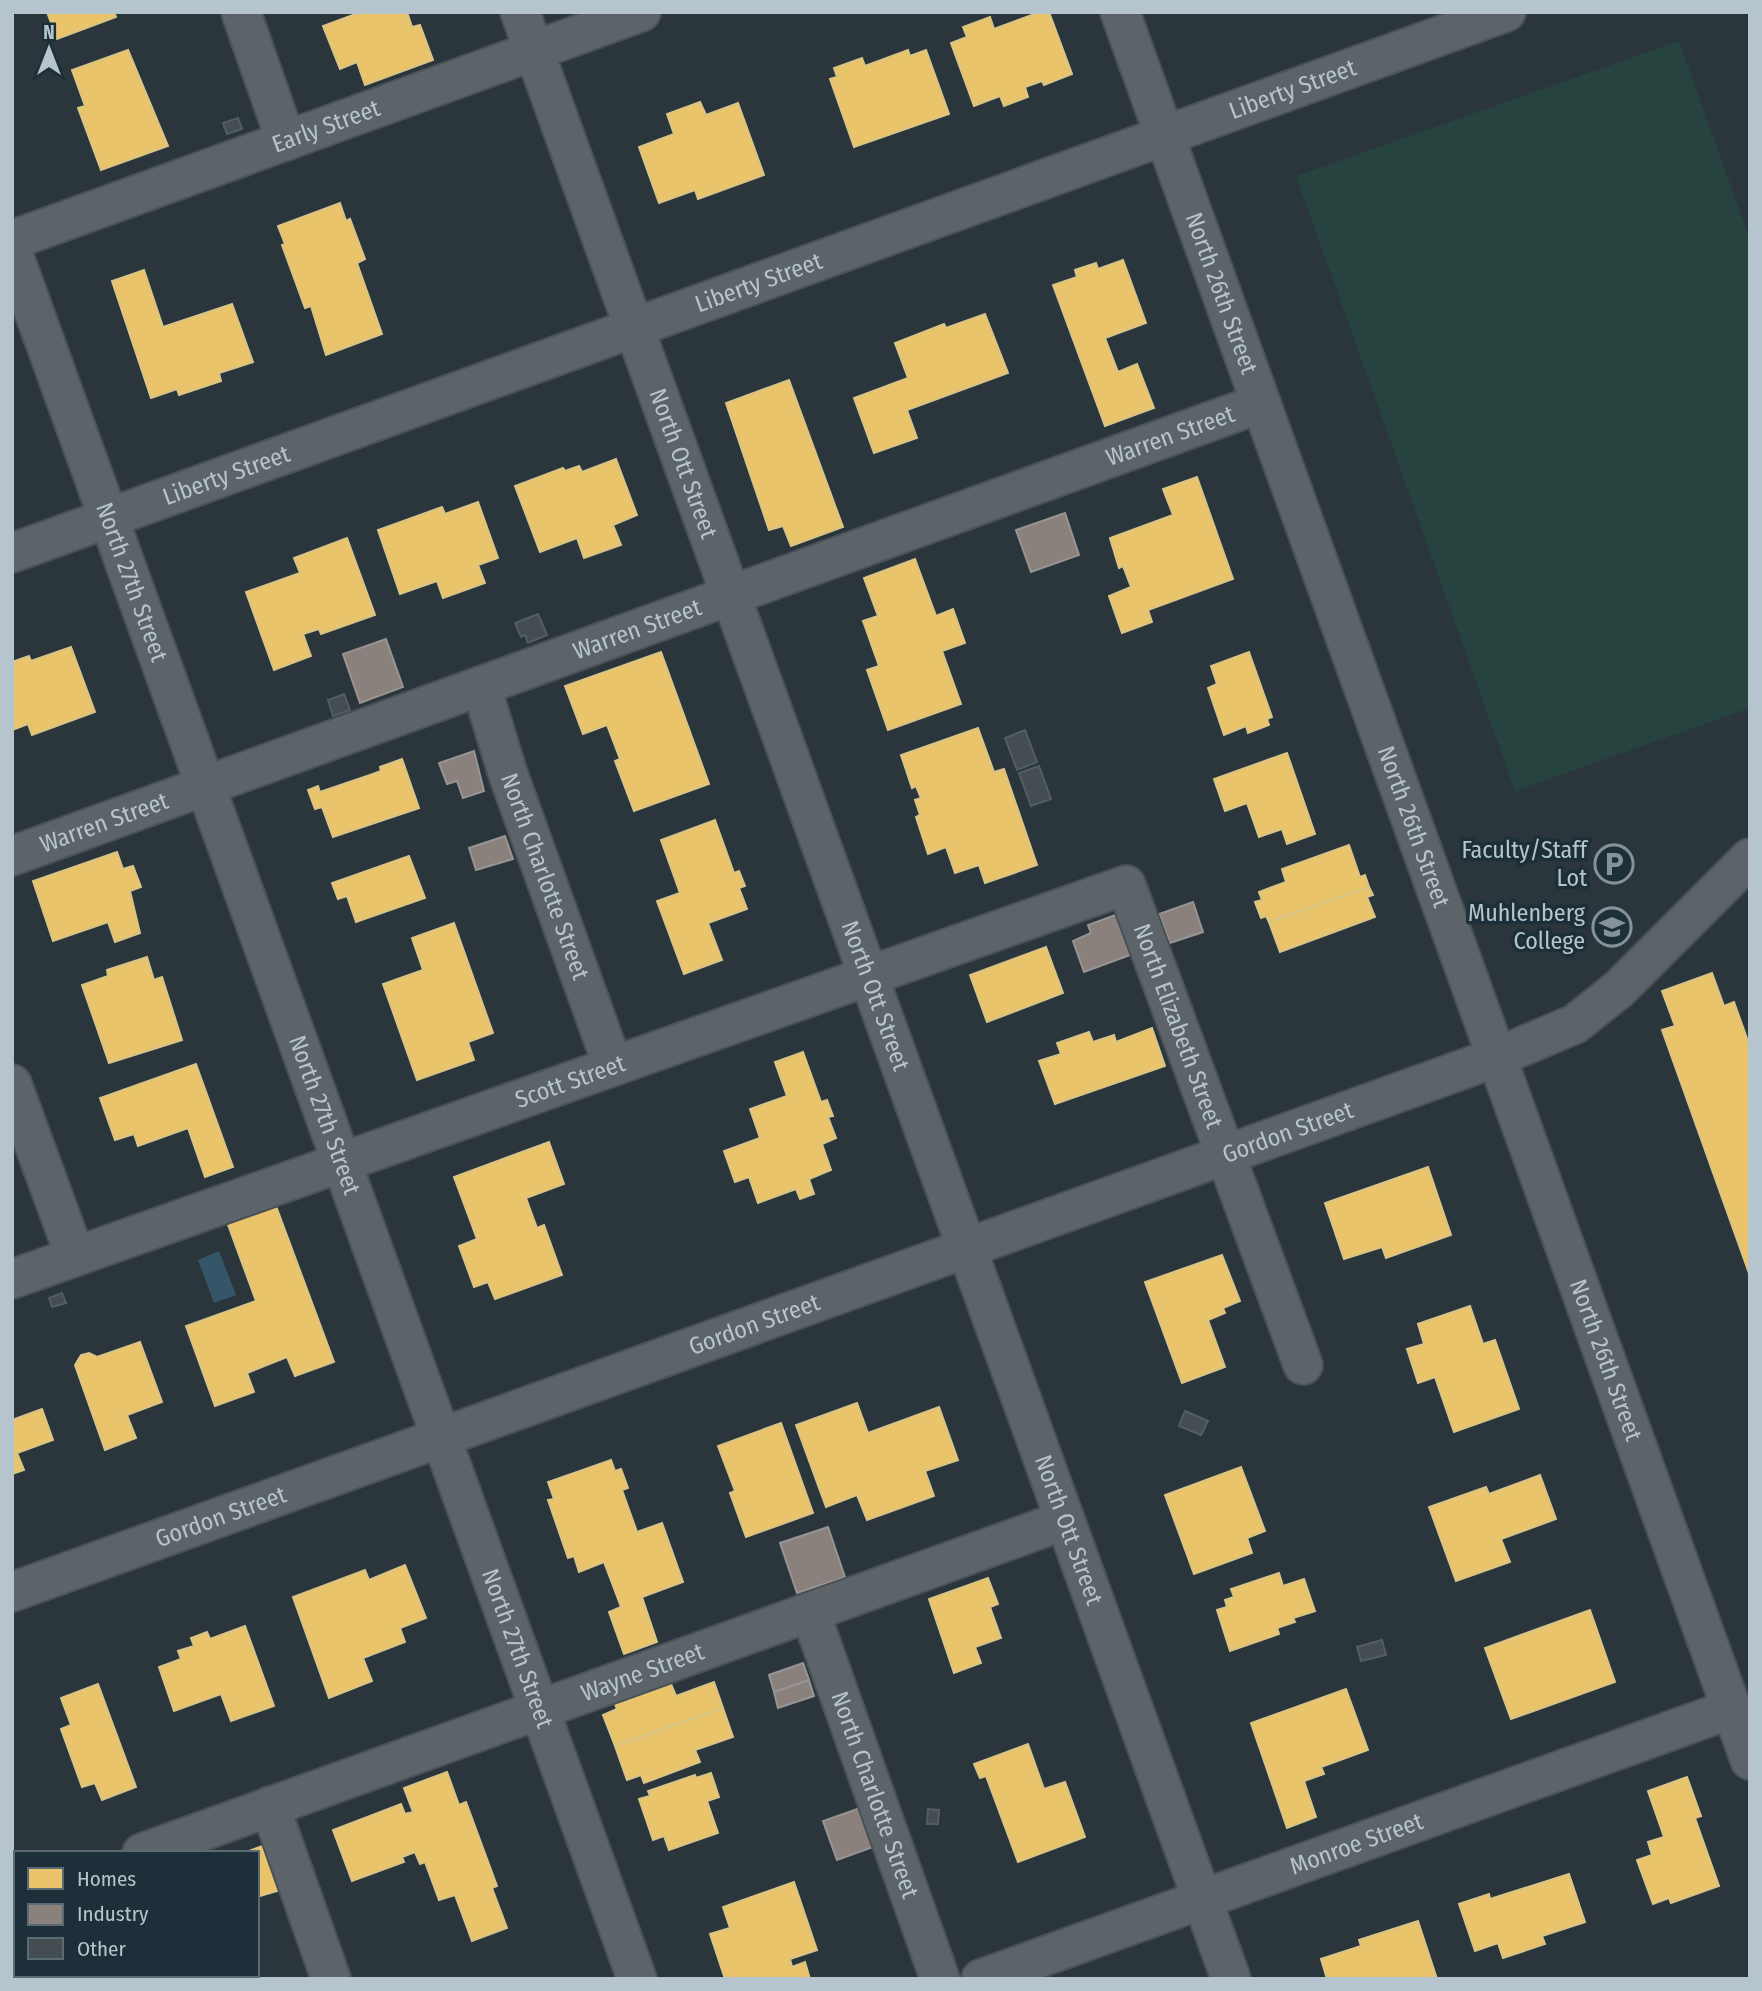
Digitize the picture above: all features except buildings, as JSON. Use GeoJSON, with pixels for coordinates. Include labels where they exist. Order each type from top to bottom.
{"type":"FeatureCollection","features":[{"type":"Feature","properties":{"kind":"street"},"geometry":{"type":"LineString","coordinates":[[241,12],[286,141]]}},
{"type":"Feature","properties":{"kind":"street","name":"North Ott Street"},"geometry":{"type":"LineString","coordinates":[[520,12],[1231,1979]]}},
{"type":"Feature","properties":{"kind":"street","name":"Early Street"},"geometry":{"type":"LineString","coordinates":[[12,240],[641,12]]}},
{"type":"Feature","properties":{"kind":"street","name":"North 26th Street"},"geometry":{"type":"LineString","coordinates":[[1120,12],[1750,1760]]}},
{"type":"Feature","properties":{"kind":"street","name":"Liberty Street"},"geometry":{"type":"LineString","coordinates":[[12,553],[1506,12]]}},
{"type":"Feature","properties":{"kind":"street","name":"North 27th Street"},"geometry":{"type":"LineString","coordinates":[[12,251],[637,1979]]}},
{"type":"Feature","properties":{"kind":"street","name":"Warren Street"},"geometry":{"type":"LineString","coordinates":[[12,856],[1261,403]]}},
{"type":"Feature","properties":{"kind":"street","name":"North Charlotte Street"},"geometry":{"type":"LineString","coordinates":[[481,686],[508,774],[613,1066]]}},
{"type":"Feature","properties":{"kind":"street","name":"Gordon Street"},"geometry":{"type":"LineString","coordinates":[[12,1592],[1497,1057],[1575,1024],[1619,989],[1717,888],[1750,859]]}},
{"type":"Feature","properties":{"kind":"street","name":"Scott Street"},"geometry":{"type":"LineString","coordinates":[[12,1279],[1126,885]]}},
{"type":"Feature","properties":{"kind":"street","name":"North Elizabeth Street"},"geometry":{"type":"LineString","coordinates":[[1126,885],[1303,1365]]}},
{"type":"Feature","properties":{"kind":"street"},"geometry":{"type":"LineString","coordinates":[[12,1084],[75,1256]]}},
{"type":"Feature","properties":{"kind":"street","name":"Wayne Street"},"geometry":{"type":"LineString","coordinates":[[147,1851],[1065,1520]]}},
{"type":"Feature","properties":{"kind":"street","name":"North Charlotte Street"},"geometry":{"type":"LineString","coordinates":[[810,1612],[940,1979]]}},
{"type":"Feature","properties":{"kind":"street","name":"Monroe Street"},"geometry":{"type":"LineString","coordinates":[[981,1979],[1731,1709]]}},
{"type":"Feature","properties":{"kind":"street"},"geometry":{"type":"LineString","coordinates":[[270,1806],[331,1979]]}},
{"type":"Feature","properties":{"kind":"green space"},"geometry":{"type":"Polygon","coordinates":[[[1679,41],[1750,240],[1750,708],[1515,791],[1296,176],[1679,41]]]}},
{"type":"Feature","properties":{"kind":"water"},"geometry":{"type":"Polygon","coordinates":[[[219,1251],[236,1295],[214,1303],[198,1260],[219,1251]]]}},
{"type":"Feature","properties":{"kind":"place","name":"Faculty/Staff Lot"},"geometry":{"type":"Point","coordinates":[1614,864]}},
{"type":"Feature","properties":{"kind":"place","name":"Muhlenberg College"},"geometry":{"type":"Point","coordinates":[1612,927]}}]}
